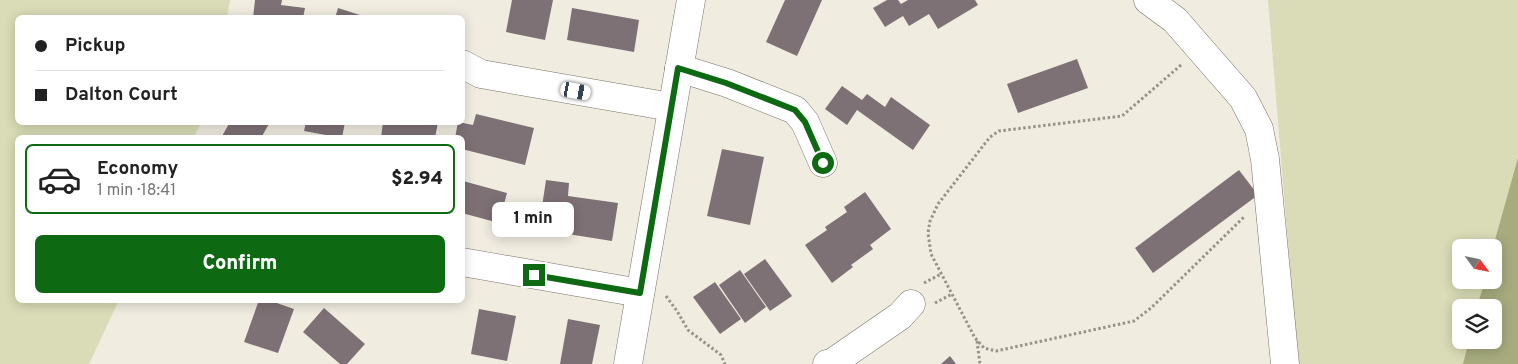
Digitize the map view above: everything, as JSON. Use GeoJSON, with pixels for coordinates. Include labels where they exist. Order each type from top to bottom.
{"type":"FeatureCollection","features":[{"type":"Feature","properties":{"kind":"street"},"geometry":{"type":"LineString","coordinates":[[628,364],[652,292],[671,107],[691,0]]}},
{"type":"Feature","properties":{"kind":"street"},"geometry":{"type":"LineString","coordinates":[[1148,0],[1175,20],[1243,98],[1258,129],[1265,159],[1285,364]]}},
{"type":"Feature","properties":{"kind":"street"},"geometry":{"type":"LineString","coordinates":[[465,66],[481,74],[671,107]]}},
{"type":"Feature","properties":{"kind":"street"},"geometry":{"type":"LineString","coordinates":[[678,68],[726,83],[795,110],[805,122],[823,163]]}},
{"type":"Feature","properties":{"kind":"street"},"geometry":{"type":"LineString","coordinates":[[465,262],[652,292]]}},
{"type":"Feature","properties":{"kind":"street"},"geometry":{"type":"LineString","coordinates":[[827,364],[832,363],[900,316],[911,304]]}},
{"type":"Feature","properties":{"kind":"path"},"geometry":{"type":"LineString","coordinates":[[1200,48],[1122,116],[999,132],[990,137],[943,198],[930,221],[928,233],[931,254],[977,340],[984,348],[996,351],[1134,321],[1178,282],[1258,203],[1269,199]]}},
{"type":"Feature","properties":{"kind":"path"},"geometry":{"type":"LineString","coordinates":[[652,292],[677,311],[688,330],[721,355],[725,364]]}},
{"type":"Feature","properties":{"kind":"path"},"geometry":{"type":"LineString","coordinates":[[977,340],[980,364]]}},
{"type":"Feature","properties":{"kind":"green space"},"geometry":{"type":"Polygon","coordinates":[[[0,0],[230,0],[227,15],[15,15],[15,125],[200,125],[195,135],[15,135],[15,303],[118,303],[89,364],[0,364],[0,0]]]}},
{"type":"Feature","properties":{"kind":"green space"},"geometry":{"type":"Polygon","coordinates":[[[1268,0],[1518,0],[1518,364],[1298,364],[1268,0]]]}},
{"type":"Feature","properties":{"kind":"green space"},"geometry":{"type":"Polygon","coordinates":[[[1518,158],[1518,364],[1463,364],[1467,349],[1502,349],[1502,299],[1479,299],[1482,289],[1502,289],[1502,239],[1495,239],[1518,158]]]}},
{"type":"Feature","properties":{"kind":"building"},"geometry":{"type":"Polygon","coordinates":[[[255,0],[282,0],[281,5],[305,8],[304,15],[253,15],[255,0]]]}},
{"type":"Feature","properties":{"kind":"building"},"geometry":{"type":"Polygon","coordinates":[[[512,0],[553,0],[545,40],[506,32],[512,0]]]}},
{"type":"Feature","properties":{"kind":"building"},"geometry":{"type":"Polygon","coordinates":[[[785,0],[822,0],[797,56],[766,42],[785,0]]]}},
{"type":"Feature","properties":{"kind":"building"},"geometry":{"type":"Polygon","coordinates":[[[887,0],[898,0],[901,4],[908,0],[975,0],[978,5],[938,29],[929,14],[909,26],[903,16],[885,27],[873,8],[887,0]]]}},
{"type":"Feature","properties":{"kind":"building"},"geometry":{"type":"Polygon","coordinates":[[[338,8],[360,15],[336,15],[338,8]]]}},
{"type":"Feature","properties":{"kind":"building"},"geometry":{"type":"Polygon","coordinates":[[[572,8],[639,20],[634,52],[567,40],[572,8]]]}},
{"type":"Feature","properties":{"kind":"building"},"geometry":{"type":"Polygon","coordinates":[[[1077,59],[1088,88],[1018,113],[1007,84],[1077,59]]]}},
{"type":"Feature","properties":{"kind":"building"},"geometry":{"type":"Polygon","coordinates":[[[842,86],[862,100],[867,94],[885,107],[891,97],[930,125],[913,150],[857,110],[847,125],[825,109],[842,86]]]}},
{"type":"Feature","properties":{"kind":"building"},"geometry":{"type":"Polygon","coordinates":[[[476,114],[534,128],[525,165],[465,150],[465,135],[456,135],[457,125],[465,125],[465,123],[473,125],[476,114]]]}},
{"type":"Feature","properties":{"kind":"building"},"geometry":{"type":"Polygon","coordinates":[[[228,125],[268,125],[263,135],[223,135],[228,125]]]}},
{"type":"Feature","properties":{"kind":"building"},"geometry":{"type":"Polygon","coordinates":[[[305,125],[344,125],[343,135],[326,135],[304,131],[305,125]]]}},
{"type":"Feature","properties":{"kind":"building"},"geometry":{"type":"Polygon","coordinates":[[[383,125],[437,125],[436,135],[381,135],[383,125]]]}},
{"type":"Feature","properties":{"kind":"building"},"geometry":{"type":"Polygon","coordinates":[[[722,149],[764,157],[750,225],[707,216],[722,149]]]}},
{"type":"Feature","properties":{"kind":"building"},"geometry":{"type":"Polygon","coordinates":[[[1239,170],[1258,195],[1153,273],[1135,248],[1239,170]]]}},
{"type":"Feature","properties":{"kind":"building"},"geometry":{"type":"Polygon","coordinates":[[[546,180],[569,183],[568,196],[618,203],[612,241],[555,232],[556,222],[540,220],[546,180]]]}},
{"type":"Feature","properties":{"kind":"building"},"geometry":{"type":"Polygon","coordinates":[[[465,182],[507,193],[499,223],[465,214],[465,182]]]}},
{"type":"Feature","properties":{"kind":"building"},"geometry":{"type":"Polygon","coordinates":[[[865,192],[891,229],[870,245],[873,249],[851,265],[853,267],[832,283],[805,245],[827,230],[825,227],[847,212],[844,207],[865,192]]]}},
{"type":"Feature","properties":{"kind":"building"},"geometry":{"type":"Polygon","coordinates":[[[765,259],[792,296],[770,311],[744,274],[765,259]]]}},
{"type":"Feature","properties":{"kind":"building"},"geometry":{"type":"Polygon","coordinates":[[[740,270],[766,307],[745,323],[719,285],[740,270]]]}},
{"type":"Feature","properties":{"kind":"building"},"geometry":{"type":"Polygon","coordinates":[[[715,282],[741,319],[720,334],[693,297],[715,282]]]}},
{"type":"Feature","properties":{"kind":"building"},"geometry":{"type":"Polygon","coordinates":[[[258,303],[277,303],[294,309],[278,353],[244,342],[258,303]]]}},
{"type":"Feature","properties":{"kind":"building"},"geometry":{"type":"Polygon","coordinates":[[[324,308],[365,344],[347,364],[340,364],[303,332],[324,308]]]}},
{"type":"Feature","properties":{"kind":"building"},"geometry":{"type":"Polygon","coordinates":[[[479,309],[516,316],[507,361],[471,354],[479,309]]]}},
{"type":"Feature","properties":{"kind":"building"},"geometry":{"type":"Polygon","coordinates":[[[568,319],[600,325],[592,364],[560,364],[568,319]]]}},
{"type":"Feature","properties":{"kind":"building"},"geometry":{"type":"Polygon","coordinates":[[[950,356],[956,364],[941,364],[950,356]]]}},
{"type":"Feature","properties":{"kind":"route"},"geometry":{"type":"LineString","coordinates":[[534,275],[640,293],[678,68],[726,83],[795,110],[805,122],[823,163]]}}]}
